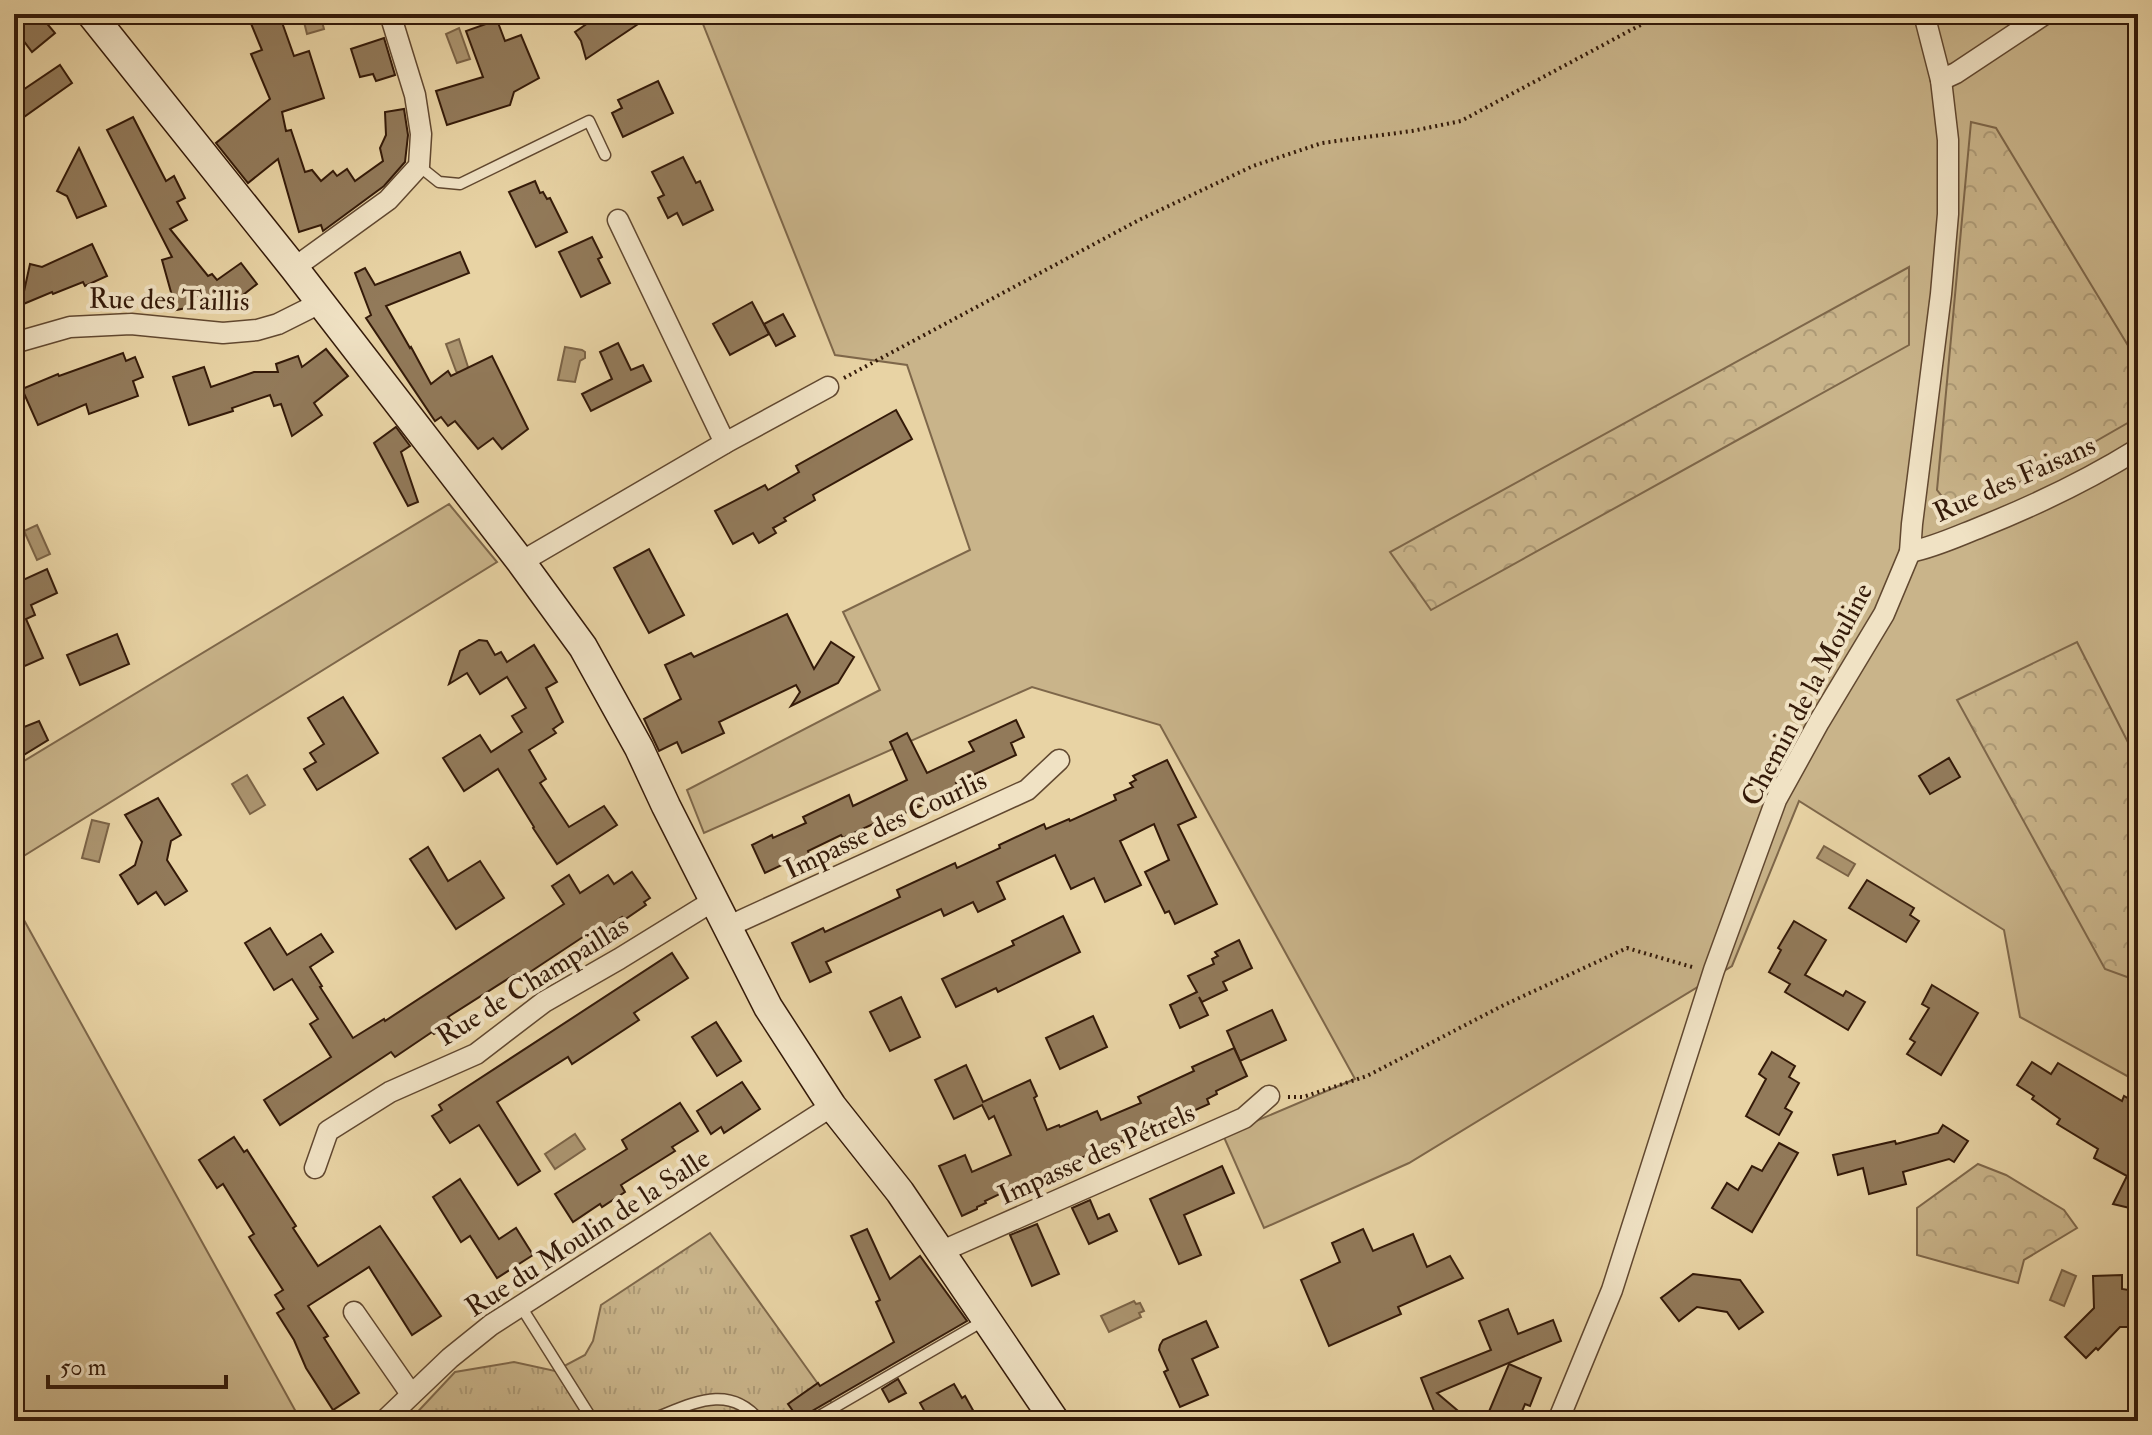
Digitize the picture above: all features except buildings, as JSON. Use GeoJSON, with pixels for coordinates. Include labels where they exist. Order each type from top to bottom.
{"type":"FeatureCollection","features":[{"type":"Feature","properties":{"kind":"main road"},"geometry":{"type":"LineString","coordinates":[[91,14],[294,268],[583,647],[617,705],[768,1007],[832,1106],[900,1192],[1055,1421]]}},
{"type":"Feature","properties":{"kind":"street"},"geometry":{"type":"LineString","coordinates":[[294,268],[388,200],[419,166],[421,134],[415,95],[390,14]]}},
{"type":"Feature","properties":{"kind":"street","name":"Chemin de la Mouline"},"geometry":{"type":"LineString","coordinates":[[1558,1421],[1612,1290],[1714,970],[1776,800],[1884,614],[1910,552],[1948,214],[1948,140],[1941,80],[1924,14]]}},
{"type":"Feature","properties":{"kind":"street"},"geometry":{"type":"LineString","coordinates":[[1941,80],[2045,14]]}},
{"type":"Feature","properties":{"kind":"street"},"geometry":{"type":"LineString","coordinates":[[618,220],[725,443]]}},
{"type":"Feature","properties":{"kind":"street","name":"Rue des Taillis"},"geometry":{"type":"LineString","coordinates":[[14,343],[70,327],[131,324],[223,333],[257,330],[278,324],[320,303]]}},
{"type":"Feature","properties":{"kind":"street"},"geometry":{"type":"LineString","coordinates":[[521,562],[828,387]]}},
{"type":"Feature","properties":{"kind":"street","name":"Rue des Faisans"},"geometry":{"type":"LineString","coordinates":[[1910,552],[2048,498],[2099,473],[2138,449]]}},
{"type":"Feature","properties":{"kind":"street","name":"Impasse des Courlis"},"geometry":{"type":"LineString","coordinates":[[727,927],[1027,790],[1059,760]]}},
{"type":"Feature","properties":{"kind":"street","name":"Rue de Champaillas"},"geometry":{"type":"LineString","coordinates":[[315,1168],[328,1131],[390,1092],[476,1054],[544,1002],[713,901]]}},
{"type":"Feature","properties":{"kind":"street","name":"Impasse des Pétrels"},"geometry":{"type":"LineString","coordinates":[[940,1252],[1244,1118],[1269,1096]]}},
{"type":"Feature","properties":{"kind":"street","name":"Rue du Moulin de la Salle"},"geometry":{"type":"LineString","coordinates":[[384,1421],[450,1358],[491,1325],[832,1106]]}},
{"type":"Feature","properties":{"kind":"street"},"geometry":{"type":"LineString","coordinates":[[354,1312],[411,1394]]}},
{"type":"Feature","properties":{"kind":"lane"},"geometry":{"type":"LineString","coordinates":[[419,166],[439,182],[460,184],[589,121],[605,155]]}},
{"type":"Feature","properties":{"kind":"lane"},"geometry":{"type":"LineString","coordinates":[[520,1305],[593,1421]]}},
{"type":"Feature","properties":{"kind":"lane"},"geometry":{"type":"LineString","coordinates":[[811,1421],[987,1319]]}},
{"type":"Feature","properties":{"kind":"lane"},"geometry":{"type":"LineString","coordinates":[[647,1421],[678,1416],[707,1399],[726,1399],[746,1407],[760,1421]]}},
{"type":"Feature","properties":{"kind":"path"},"geometry":{"type":"LineString","coordinates":[[828,387],[1126,227],[1253,166],[1322,143],[1461,121],[1661,14]]}},
{"type":"Feature","properties":{"kind":"path"},"geometry":{"type":"LineString","coordinates":[[1269,1096],[1303,1097],[1367,1076],[1504,1005],[1627,948],[1702,970],[1714,970]]}},
{"type":"Feature","properties":{"kind":"green space"},"geometry":{"type":"Polygon","coordinates":[[[699,14],[2138,14],[2138,1082],[2020,1017],[2004,930],[1799,801],[1732,966],[1409,1163],[1264,1228],[1223,1135],[1355,1079],[1160,725],[1032,687],[704,833],[687,790],[880,690],[843,612],[970,550],[907,365],[835,355],[699,14]]]}},
{"type":"Feature","properties":{"kind":"green space"},"geometry":{"type":"Polygon","coordinates":[[[1971,122],[1996,128],[2138,362],[2138,417],[2035,476],[1952,509],[1937,490],[1971,122]]]}},
{"type":"Feature","properties":{"kind":"green space"},"geometry":{"type":"Polygon","coordinates":[[[1909,267],[1909,345],[1431,610],[1390,552],[1909,267]]]}},
{"type":"Feature","properties":{"kind":"green space"},"geometry":{"type":"Polygon","coordinates":[[[449,504],[497,562],[14,862],[14,767],[449,504]]]}},
{"type":"Feature","properties":{"kind":"green space"},"geometry":{"type":"Polygon","coordinates":[[[2077,642],[2138,762],[2138,981],[2105,969],[1957,700],[2077,642]]]}},
{"type":"Feature","properties":{"kind":"green space"},"geometry":{"type":"Polygon","coordinates":[[[14,902],[301,1421],[14,1421],[14,902]]]}},
{"type":"Feature","properties":{"kind":"green space"},"geometry":{"type":"Polygon","coordinates":[[[1978,1164],[2006,1175],[2064,1210],[2077,1228],[2024,1260],[2018,1283],[1917,1255],[1917,1208],[1978,1164]]]}},
{"type":"Feature","properties":{"kind":"green space"},"geometry":{"type":"Polygon","coordinates":[[[710,1233],[831,1402],[833,1421],[409,1421],[455,1372],[514,1362],[555,1371],[585,1355],[593,1341],[601,1305],[710,1233]]]}},
{"type":"Feature","properties":{"kind":"shaded area"},"geometry":{"type":"Polygon","coordinates":[[[302,14],[320,14],[324,29],[307,34],[302,14]]]}},
{"type":"Feature","properties":{"kind":"shaded area"},"geometry":{"type":"Polygon","coordinates":[[[459,28],[470,59],[457,63],[446,34],[459,28]]]}},
{"type":"Feature","properties":{"kind":"shaded area"},"geometry":{"type":"Polygon","coordinates":[[[459,339],[468,367],[458,373],[446,344],[459,339]]]}},
{"type":"Feature","properties":{"kind":"shaded area"},"geometry":{"type":"Polygon","coordinates":[[[565,347],[585,352],[575,382],[558,380],[565,347]]]}},
{"type":"Feature","properties":{"kind":"shaded area"},"geometry":{"type":"Polygon","coordinates":[[[37,525],[50,554],[37,560],[24,531],[37,525]]]}},
{"type":"Feature","properties":{"kind":"shaded area"},"geometry":{"type":"Polygon","coordinates":[[[247,775],[265,805],[250,814],[232,784],[247,775]]]}},
{"type":"Feature","properties":{"kind":"shaded area"},"geometry":{"type":"Polygon","coordinates":[[[92,820],[109,824],[99,862],[82,858],[92,820]]]}},
{"type":"Feature","properties":{"kind":"shaded area"},"geometry":{"type":"Polygon","coordinates":[[[1824,846],[1855,864],[1848,876],[1817,858],[1824,846]]]}},
{"type":"Feature","properties":{"kind":"shaded area"},"geometry":{"type":"Polygon","coordinates":[[[575,1134],[585,1149],[555,1169],[545,1154],[575,1134]]]}},
{"type":"Feature","properties":{"kind":"shaded area"},"geometry":{"type":"Polygon","coordinates":[[[2062,1270],[2076,1276],[2064,1306],[2050,1300],[2062,1270]]]}},
{"type":"Feature","properties":{"kind":"shaded area"},"geometry":{"type":"Polygon","coordinates":[[[1134,1301],[1140,1303],[1144,1311],[1139,1313],[1141,1317],[1109,1332],[1101,1316],[1134,1301]]]}}]}
